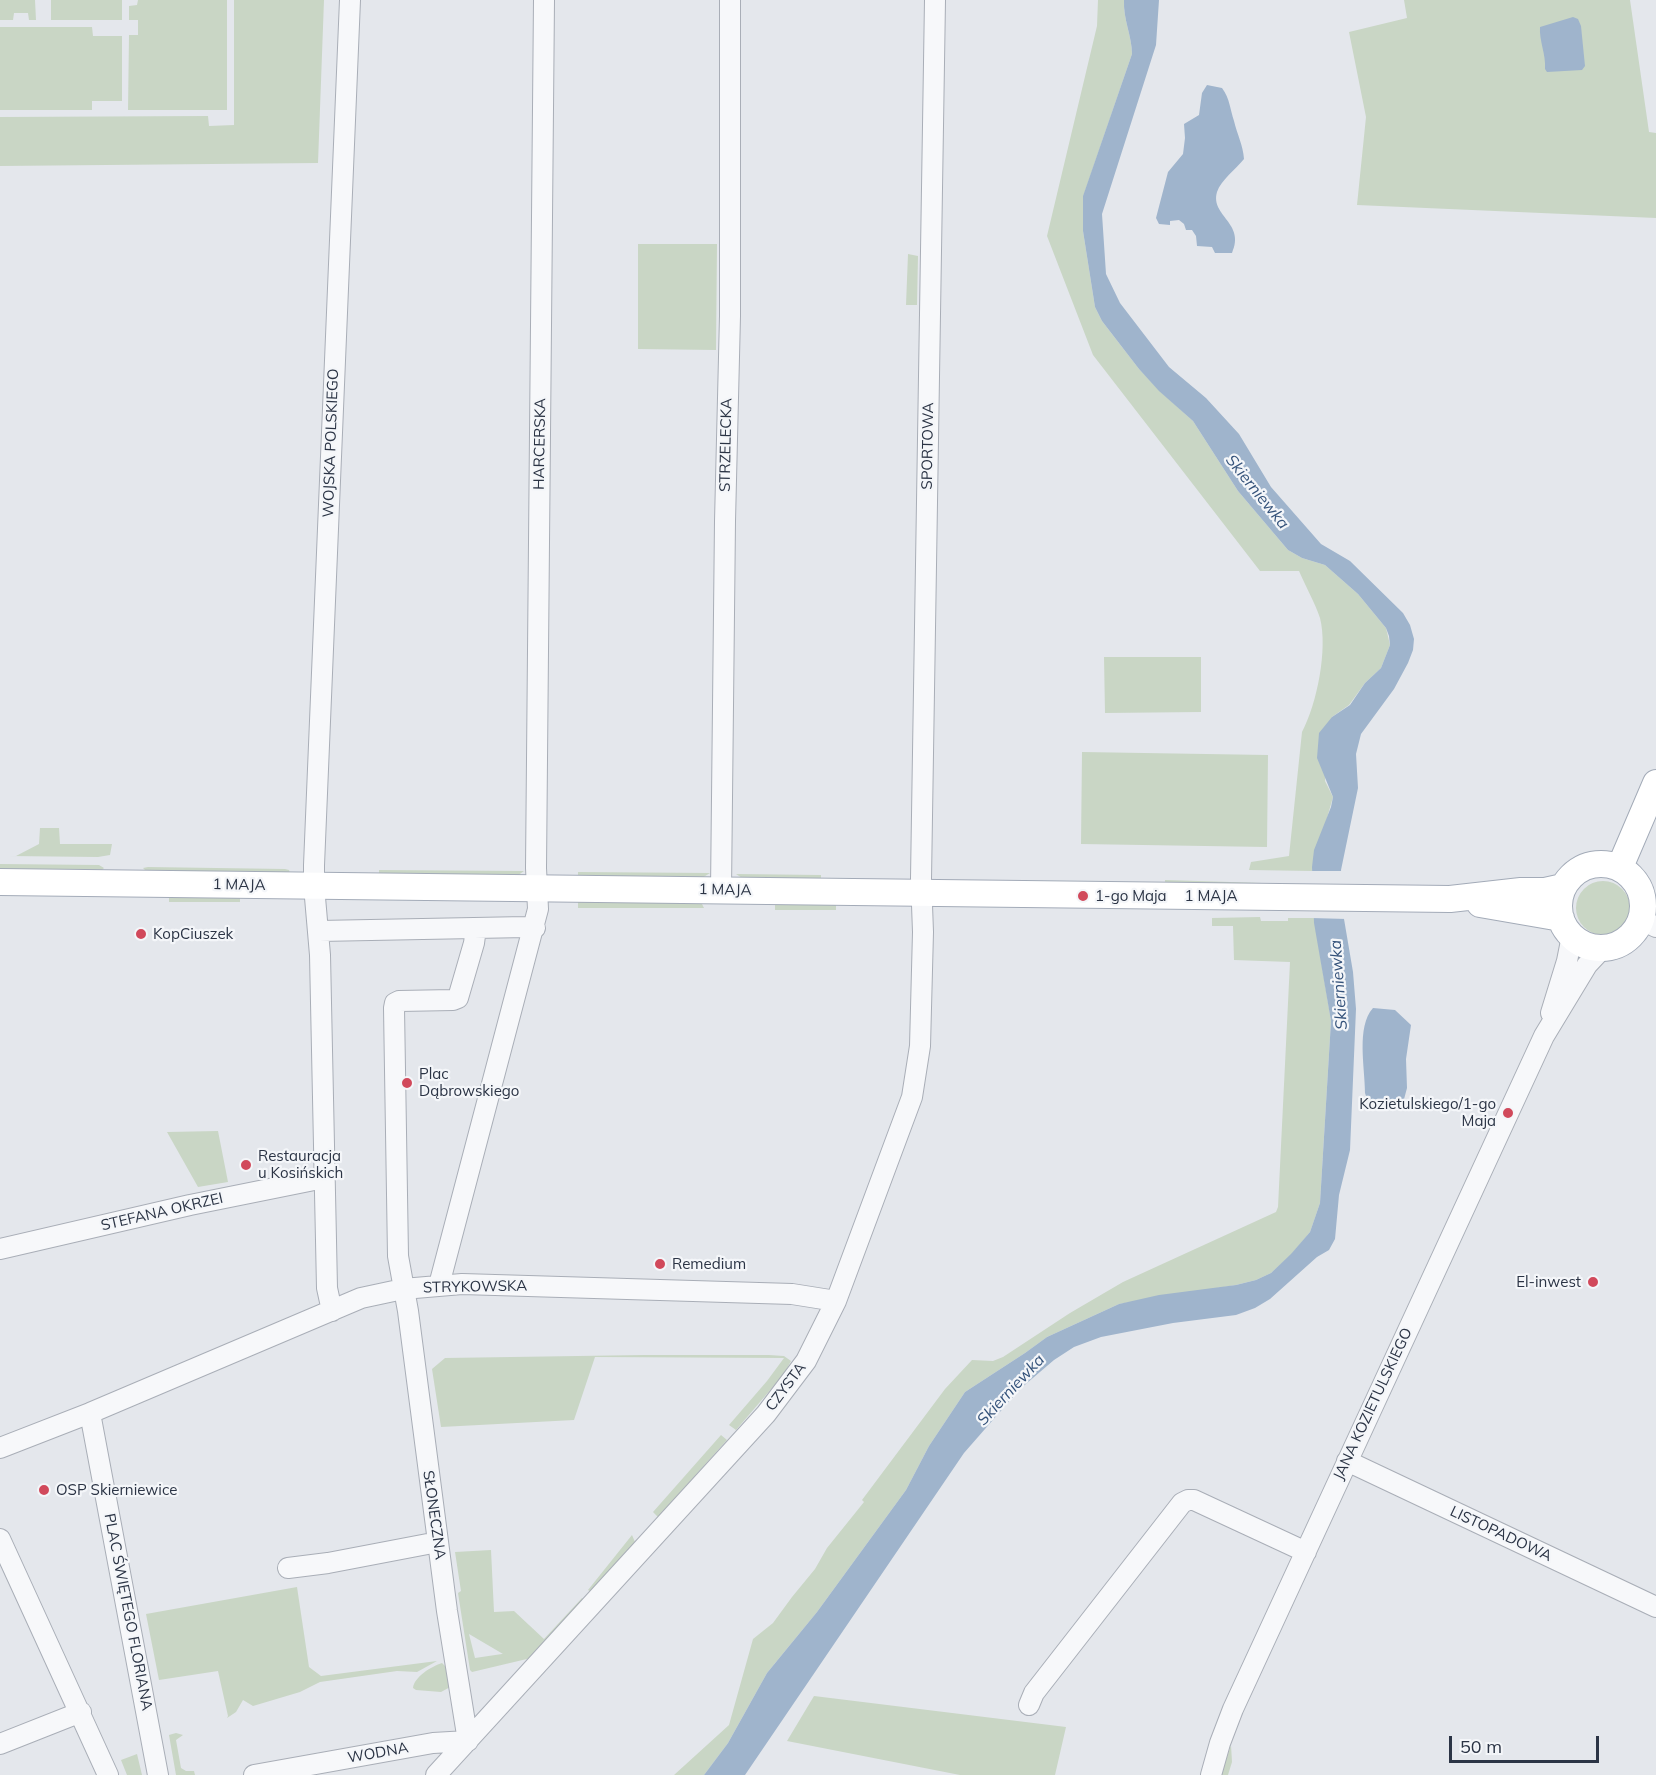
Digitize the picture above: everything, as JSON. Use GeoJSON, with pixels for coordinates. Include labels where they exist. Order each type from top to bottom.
{"type":"FeatureCollection","features":[{"type":"Feature","properties":{"kind":"main road"},"geometry":{"type":"LineString","coordinates":[[1620,867],[1656,783]]}},
{"type":"Feature","properties":{"kind":"main road"},"geometry":{"type":"LineString","coordinates":[[1593,864],[1620,867],[1631,876],[1639,888],[1649,924],[1623,943],[1602,949],[1590,949],[1578,943],[1566,927],[1560,907],[1563,887],[1579,869],[1593,864]]}},
{"type":"Feature","properties":{"kind":"main road","name":"1 MAJA"},"geometry":{"type":"LineString","coordinates":[[0,882],[1450,899],[1521,891],[1545,891],[1563,887]]}},
{"type":"Feature","properties":{"kind":"main road","name":"1 MAJA"},"geometry":{"type":"LineString","coordinates":[[1450,899],[1545,913],[1566,927]]}},
{"type":"Feature","properties":{"kind":"street","name":"WOJSKA POLSKIEGO"},"geometry":{"type":"LineString","coordinates":[[314,886],[350,0]]}},
{"type":"Feature","properties":{"kind":"street","name":"HARCERSKA"},"geometry":{"type":"LineString","coordinates":[[537,888],[544,0]]}},
{"type":"Feature","properties":{"kind":"street","name":"STRZELECKA"},"geometry":{"type":"LineString","coordinates":[[721,890],[725,510],[730,304],[730,0]]}},
{"type":"Feature","properties":{"kind":"street","name":"SPORTOWA"},"geometry":{"type":"LineString","coordinates":[[923,892],[921,855],[935,0]]}},
{"type":"Feature","properties":{"kind":"street"},"geometry":{"type":"LineString","coordinates":[[314,886],[318,931],[327,1288],[332,1311]]}},
{"type":"Feature","properties":{"kind":"street"},"geometry":{"type":"LineString","coordinates":[[439,1285],[535,928],[538,909],[537,888]]}},
{"type":"Feature","properties":{"kind":"street","name":"CZYSTA"},"geometry":{"type":"LineString","coordinates":[[436,1775],[773,1405],[806,1361],[836,1300],[912,1097],[921,1024],[923,892]]}},
{"type":"Feature","properties":{"kind":"street","name":"JANA KOZIETULSKIEGO"},"geometry":{"type":"LineString","coordinates":[[1544,1036],[1567,961],[1566,927]]}},
{"type":"Feature","properties":{"kind":"street","name":"SŁONECZNA"},"geometry":{"type":"LineString","coordinates":[[468,1741],[398,1256],[394,1008],[395,1003],[399,1001],[458,998],[476,928]]}},
{"type":"Feature","properties":{"kind":"street"},"geometry":{"type":"LineString","coordinates":[[318,931],[535,928]]}},
{"type":"Feature","properties":{"kind":"street","name":"JANA KOZIETULSKIEGO"},"geometry":{"type":"LineString","coordinates":[[1211,1775],[1233,1709],[1544,1036],[1587,965],[1602,949]]}},
{"type":"Feature","properties":{"kind":"street","name":"STEFANA OKRZEI"},"geometry":{"type":"LineString","coordinates":[[0,1249],[199,1203],[324,1178]]}},
{"type":"Feature","properties":{"kind":"street","name":"STRYKOWSKA"},"geometry":{"type":"LineString","coordinates":[[0,1448],[90,1413],[361,1299],[403,1289],[439,1285],[792,1294],[836,1300]]}},
{"type":"Feature","properties":{"kind":"street","name":"PLAC ŚWIĘTEGO FLORIANA"},"geometry":{"type":"LineString","coordinates":[[90,1413],[158,1775]]}},
{"type":"Feature","properties":{"kind":"street","name":"LISTOPADOWA"},"geometry":{"type":"LineString","coordinates":[[1347,1461],[1656,1607]]}},
{"type":"Feature","properties":{"kind":"street"},"geometry":{"type":"LineString","coordinates":[[1029,1705],[1034,1693],[1182,1503],[1194,1500],[1306,1552]]}},
{"type":"Feature","properties":{"kind":"street"},"geometry":{"type":"LineString","coordinates":[[0,1539],[108,1775]]}},
{"type":"Feature","properties":{"kind":"street"},"geometry":{"type":"LineString","coordinates":[[288,1568],[328,1563],[438,1542]]}},
{"type":"Feature","properties":{"kind":"street"},"geometry":{"type":"LineString","coordinates":[[0,1744],[81,1712]]}},
{"type":"Feature","properties":{"kind":"street","name":"WODNA"},"geometry":{"type":"LineString","coordinates":[[254,1775],[433,1743],[468,1741]]}},
{"type":"Feature","properties":{"kind":"green space"},"geometry":{"type":"Polygon","coordinates":[[[0,0],[35,0],[36,20],[29,20],[28,13],[14,13],[13,20],[0,20],[0,0]]]}},
{"type":"Feature","properties":{"kind":"green space"},"geometry":{"type":"Polygon","coordinates":[[[51,0],[122,0],[122,20],[51,20],[51,0]]]}},
{"type":"Feature","properties":{"kind":"green space"},"geometry":{"type":"Polygon","coordinates":[[[138,0],[227,0],[227,110],[128,110],[129,35],[138,35],[138,20],[129,20],[129,6],[137,5],[138,0]]]}},
{"type":"Feature","properties":{"kind":"green space"},"geometry":{"type":"Polygon","coordinates":[[[234,0],[324,0],[318,163],[0,166],[0,117],[208,116],[209,126],[234,125],[234,0]]]}},
{"type":"Feature","properties":{"kind":"green space"},"geometry":{"type":"Polygon","coordinates":[[[1098,0],[1124,0],[1132,54],[1083,197],[1083,231],[1095,307],[1102,321],[1139,369],[1193,421],[1238,491],[1288,550],[1302,558],[1325,565],[1358,594],[1386,628],[1390,645],[1381,668],[1365,683],[1349,705],[1332,717],[1325,781],[1333,797],[1312,871],[1249,870],[1251,862],[1289,856],[1302,732],[1312,707],[1322,660],[1322,631],[1316,607],[1299,571],[1260,571],[1093,355],[1047,236],[1097,26],[1098,0]]]}},
{"type":"Feature","properties":{"kind":"green space"},"geometry":{"type":"Polygon","coordinates":[[[1404,0],[1630,0],[1649,132],[1656,133],[1656,218],[1357,205],[1366,117],[1349,32],[1407,18],[1404,0]]]}},
{"type":"Feature","properties":{"kind":"green space"},"geometry":{"type":"Polygon","coordinates":[[[0,27],[92,27],[93,36],[122,36],[122,101],[92,101],[92,110],[0,110],[0,27]]]}},
{"type":"Feature","properties":{"kind":"green space"},"geometry":{"type":"Polygon","coordinates":[[[638,244],[717,244],[716,350],[638,349],[638,244]]]}},
{"type":"Feature","properties":{"kind":"green space"},"geometry":{"type":"Polygon","coordinates":[[[908,254],[918,256],[917,305],[906,305],[908,254]]]}},
{"type":"Feature","properties":{"kind":"green space"},"geometry":{"type":"Polygon","coordinates":[[[1104,657],[1201,657],[1201,712],[1105,713],[1104,657]]]}},
{"type":"Feature","properties":{"kind":"green space"},"geometry":{"type":"Polygon","coordinates":[[[1082,752],[1268,755],[1267,847],[1081,844],[1082,752]]]}},
{"type":"Feature","properties":{"kind":"green space"},"geometry":{"type":"Polygon","coordinates":[[[40,828],[59,828],[60,844],[112,844],[110,855],[98,857],[9,856],[16,856],[39,844],[40,828]]]}},
{"type":"Feature","properties":{"kind":"green space"},"geometry":{"type":"Polygon","coordinates":[[[0,864],[99,865],[104,868],[101,871],[0,871],[0,864]]]}},
{"type":"Feature","properties":{"kind":"green space"},"geometry":{"type":"Polygon","coordinates":[[[143,868],[285,869],[290,873],[147,872],[143,868]]]}},
{"type":"Feature","properties":{"kind":"green space"},"geometry":{"type":"Polygon","coordinates":[[[379,870],[524,871],[517,876],[379,874],[379,870]]]}},
{"type":"Feature","properties":{"kind":"green space"},"geometry":{"type":"Polygon","coordinates":[[[578,872],[710,873],[702,878],[578,876],[578,872]]]}},
{"type":"Feature","properties":{"kind":"green space"},"geometry":{"type":"Polygon","coordinates":[[[736,874],[821,875],[821,879],[742,878],[736,874]]]}},
{"type":"Feature","properties":{"kind":"green space"},"geometry":{"type":"Polygon","coordinates":[[[1165,880],[1263,883],[1165,884],[1165,880]]]}},
{"type":"Feature","properties":{"kind":"green space"},"geometry":{"type":"Polygon","coordinates":[[[1603,881],[1613,883],[1622,889],[1628,898],[1630,908],[1628,918],[1622,927],[1613,933],[1603,935],[1593,933],[1584,927],[1578,918],[1576,908],[1578,898],[1584,889],[1593,883],[1603,881]]]}},
{"type":"Feature","properties":{"kind":"green space"},"geometry":{"type":"Polygon","coordinates":[[[169,896],[240,897],[240,902],[169,902],[169,896]]]}},
{"type":"Feature","properties":{"kind":"green space"},"geometry":{"type":"Polygon","coordinates":[[[578,901],[701,902],[704,908],[578,908],[578,901]]]}},
{"type":"Feature","properties":{"kind":"green space"},"geometry":{"type":"Polygon","coordinates":[[[775,903],[836,903],[836,910],[775,910],[775,903]]]}},
{"type":"Feature","properties":{"kind":"green space"},"geometry":{"type":"Polygon","coordinates":[[[1260,917],[1261,921],[1314,918],[1331,1021],[1320,1203],[1310,1232],[1291,1255],[1271,1273],[1256,1280],[1119,1304],[1047,1337],[965,1392],[929,1446],[906,1490],[817,1612],[767,1673],[728,1743],[704,1775],[674,1775],[729,1725],[753,1639],[773,1623],[815,1569],[827,1548],[864,1502],[862,1500],[945,1389],[972,1360],[993,1361],[1003,1357],[1070,1313],[1123,1282],[1276,1212],[1290,962],[1234,960],[1233,926],[1212,926],[1212,918],[1260,917]]]}},
{"type":"Feature","properties":{"kind":"green space"},"geometry":{"type":"Polygon","coordinates":[[[218,1131],[228,1182],[198,1187],[167,1132],[218,1131]]]}},
{"type":"Feature","properties":{"kind":"green space"},"geometry":{"type":"Polygon","coordinates":[[[769,1355],[784,1356],[791,1361],[784,1374],[736,1430],[729,1425],[784,1358],[595,1357],[574,1420],[441,1427],[432,1369],[445,1358],[769,1355]]]}},
{"type":"Feature","properties":{"kind":"green space"},"geometry":{"type":"Polygon","coordinates":[[[721,1435],[727,1440],[658,1517],[653,1512],[721,1435]]]}},
{"type":"Feature","properties":{"kind":"green space"},"geometry":{"type":"Polygon","coordinates":[[[632,1535],[635,1542],[591,1592],[588,1590],[632,1535]]]}},
{"type":"Feature","properties":{"kind":"green space"},"geometry":{"type":"Polygon","coordinates":[[[491,1550],[494,1612],[514,1611],[544,1639],[582,1598],[584,1600],[531,1658],[472,1672],[458,1593],[461,1591],[455,1552],[491,1550]],[[469,1634],[475,1658],[503,1654],[469,1634]]]}},
{"type":"Feature","properties":{"kind":"green space"},"geometry":{"type":"Polygon","coordinates":[[[297,1587],[309,1667],[321,1676],[437,1661],[417,1672],[397,1671],[320,1682],[300,1692],[253,1706],[243,1700],[236,1712],[227,1718],[218,1671],[159,1680],[146,1614],[297,1587]]]}},
{"type":"Feature","properties":{"kind":"green space"},"geometry":{"type":"Polygon","coordinates":[[[442,1663],[448,1669],[452,1686],[441,1692],[413,1688],[420,1676],[442,1663]]]}},
{"type":"Feature","properties":{"kind":"green space"},"geometry":{"type":"Polygon","coordinates":[[[814,1696],[1066,1727],[1055,1775],[960,1775],[787,1741],[814,1696]]]}},
{"type":"Feature","properties":{"kind":"green space"},"geometry":{"type":"Polygon","coordinates":[[[176,1733],[183,1735],[176,1740],[181,1768],[194,1771],[195,1775],[176,1775],[169,1735],[176,1733]]]}},
{"type":"Feature","properties":{"kind":"green space"},"geometry":{"type":"Polygon","coordinates":[[[1231,1745],[1232,1762],[1228,1775],[1221,1775],[1231,1745]]]}},
{"type":"Feature","properties":{"kind":"green space"},"geometry":{"type":"Polygon","coordinates":[[[137,1754],[142,1775],[127,1775],[121,1760],[137,1754]]]}},
{"type":"Feature","properties":{"kind":"water","name":"Skierniewka"},"geometry":{"type":"Polygon","coordinates":[[[1124,0],[1159,0],[1156,45],[1102,214],[1106,274],[1120,303],[1169,367],[1206,398],[1239,434],[1271,487],[1321,544],[1350,561],[1403,613],[1414,639],[1408,663],[1394,689],[1361,734],[1356,754],[1358,788],[1341,870],[1344,919],[1353,972],[1356,1009],[1350,1150],[1339,1195],[1335,1239],[1329,1250],[1317,1257],[1270,1299],[1255,1308],[1236,1315],[1173,1323],[1101,1337],[1074,1347],[1054,1360],[1020,1389],[964,1453],[745,1775],[704,1775],[728,1743],[767,1673],[817,1612],[906,1490],[929,1446],[965,1392],[1047,1337],[1119,1304],[1159,1295],[1236,1285],[1271,1273],[1310,1232],[1320,1203],[1331,1021],[1314,923],[1312,867],[1314,850],[1333,797],[1317,758],[1319,733],[1332,717],[1350,705],[1365,683],[1381,668],[1390,645],[1389,636],[1386,628],[1358,594],[1325,565],[1302,558],[1288,550],[1238,491],[1193,421],[1159,391],[1139,369],[1102,321],[1095,307],[1083,231],[1083,196],[1132,54],[1124,0]]]}},
{"type":"Feature","properties":{"kind":"water"},"geometry":{"type":"Polygon","coordinates":[[[1573,17],[1578,19],[1581,26],[1585,66],[1582,70],[1547,72],[1540,27],[1573,17]]]}},
{"type":"Feature","properties":{"kind":"water"},"geometry":{"type":"Polygon","coordinates":[[[1207,85],[1222,88],[1225,92],[1244,159],[1225,179],[1217,192],[1218,207],[1235,234],[1232,253],[1215,253],[1212,247],[1197,246],[1196,236],[1192,230],[1186,230],[1184,224],[1179,220],[1170,221],[1170,225],[1159,224],[1156,218],[1168,172],[1183,154],[1184,124],[1199,115],[1202,93],[1207,85]]]}},
{"type":"Feature","properties":{"kind":"water"},"geometry":{"type":"Polygon","coordinates":[[[1373,1008],[1395,1010],[1411,1025],[1406,1059],[1407,1088],[1403,1103],[1386,1108],[1368,1102],[1365,1093],[1363,1036],[1368,1016],[1373,1008]]]}},
{"type":"Feature","properties":{"kind":"pier"},"geometry":{"type":"Polygon","coordinates":[[[1309,871],[1344,871],[1347,919],[1311,918],[1309,871]]]}},
{"type":"Feature","properties":{"kind":"place","name":"1-go Maja"},"geometry":{"type":"Point","coordinates":[1083,896]}},
{"type":"Feature","properties":{"kind":"place","name":"KopCiuszek"},"geometry":{"type":"Point","coordinates":[141,934]}},
{"type":"Feature","properties":{"kind":"place","name":"Plac Dąbrowskiego"},"geometry":{"type":"Point","coordinates":[407,1083]}},
{"type":"Feature","properties":{"kind":"place","name":"Kozietulskiego/1-go Maja"},"geometry":{"type":"Point","coordinates":[1508,1113]}},
{"type":"Feature","properties":{"kind":"place","name":"Restauracja u Kosińskich"},"geometry":{"type":"Point","coordinates":[246,1165]}},
{"type":"Feature","properties":{"kind":"place","name":"Remedium"},"geometry":{"type":"Point","coordinates":[660,1264]}},
{"type":"Feature","properties":{"kind":"place","name":"El-inwest"},"geometry":{"type":"Point","coordinates":[1593,1282]}},
{"type":"Feature","properties":{"kind":"place","name":"OSP Skierniewice"},"geometry":{"type":"Point","coordinates":[44,1490]}}]}
